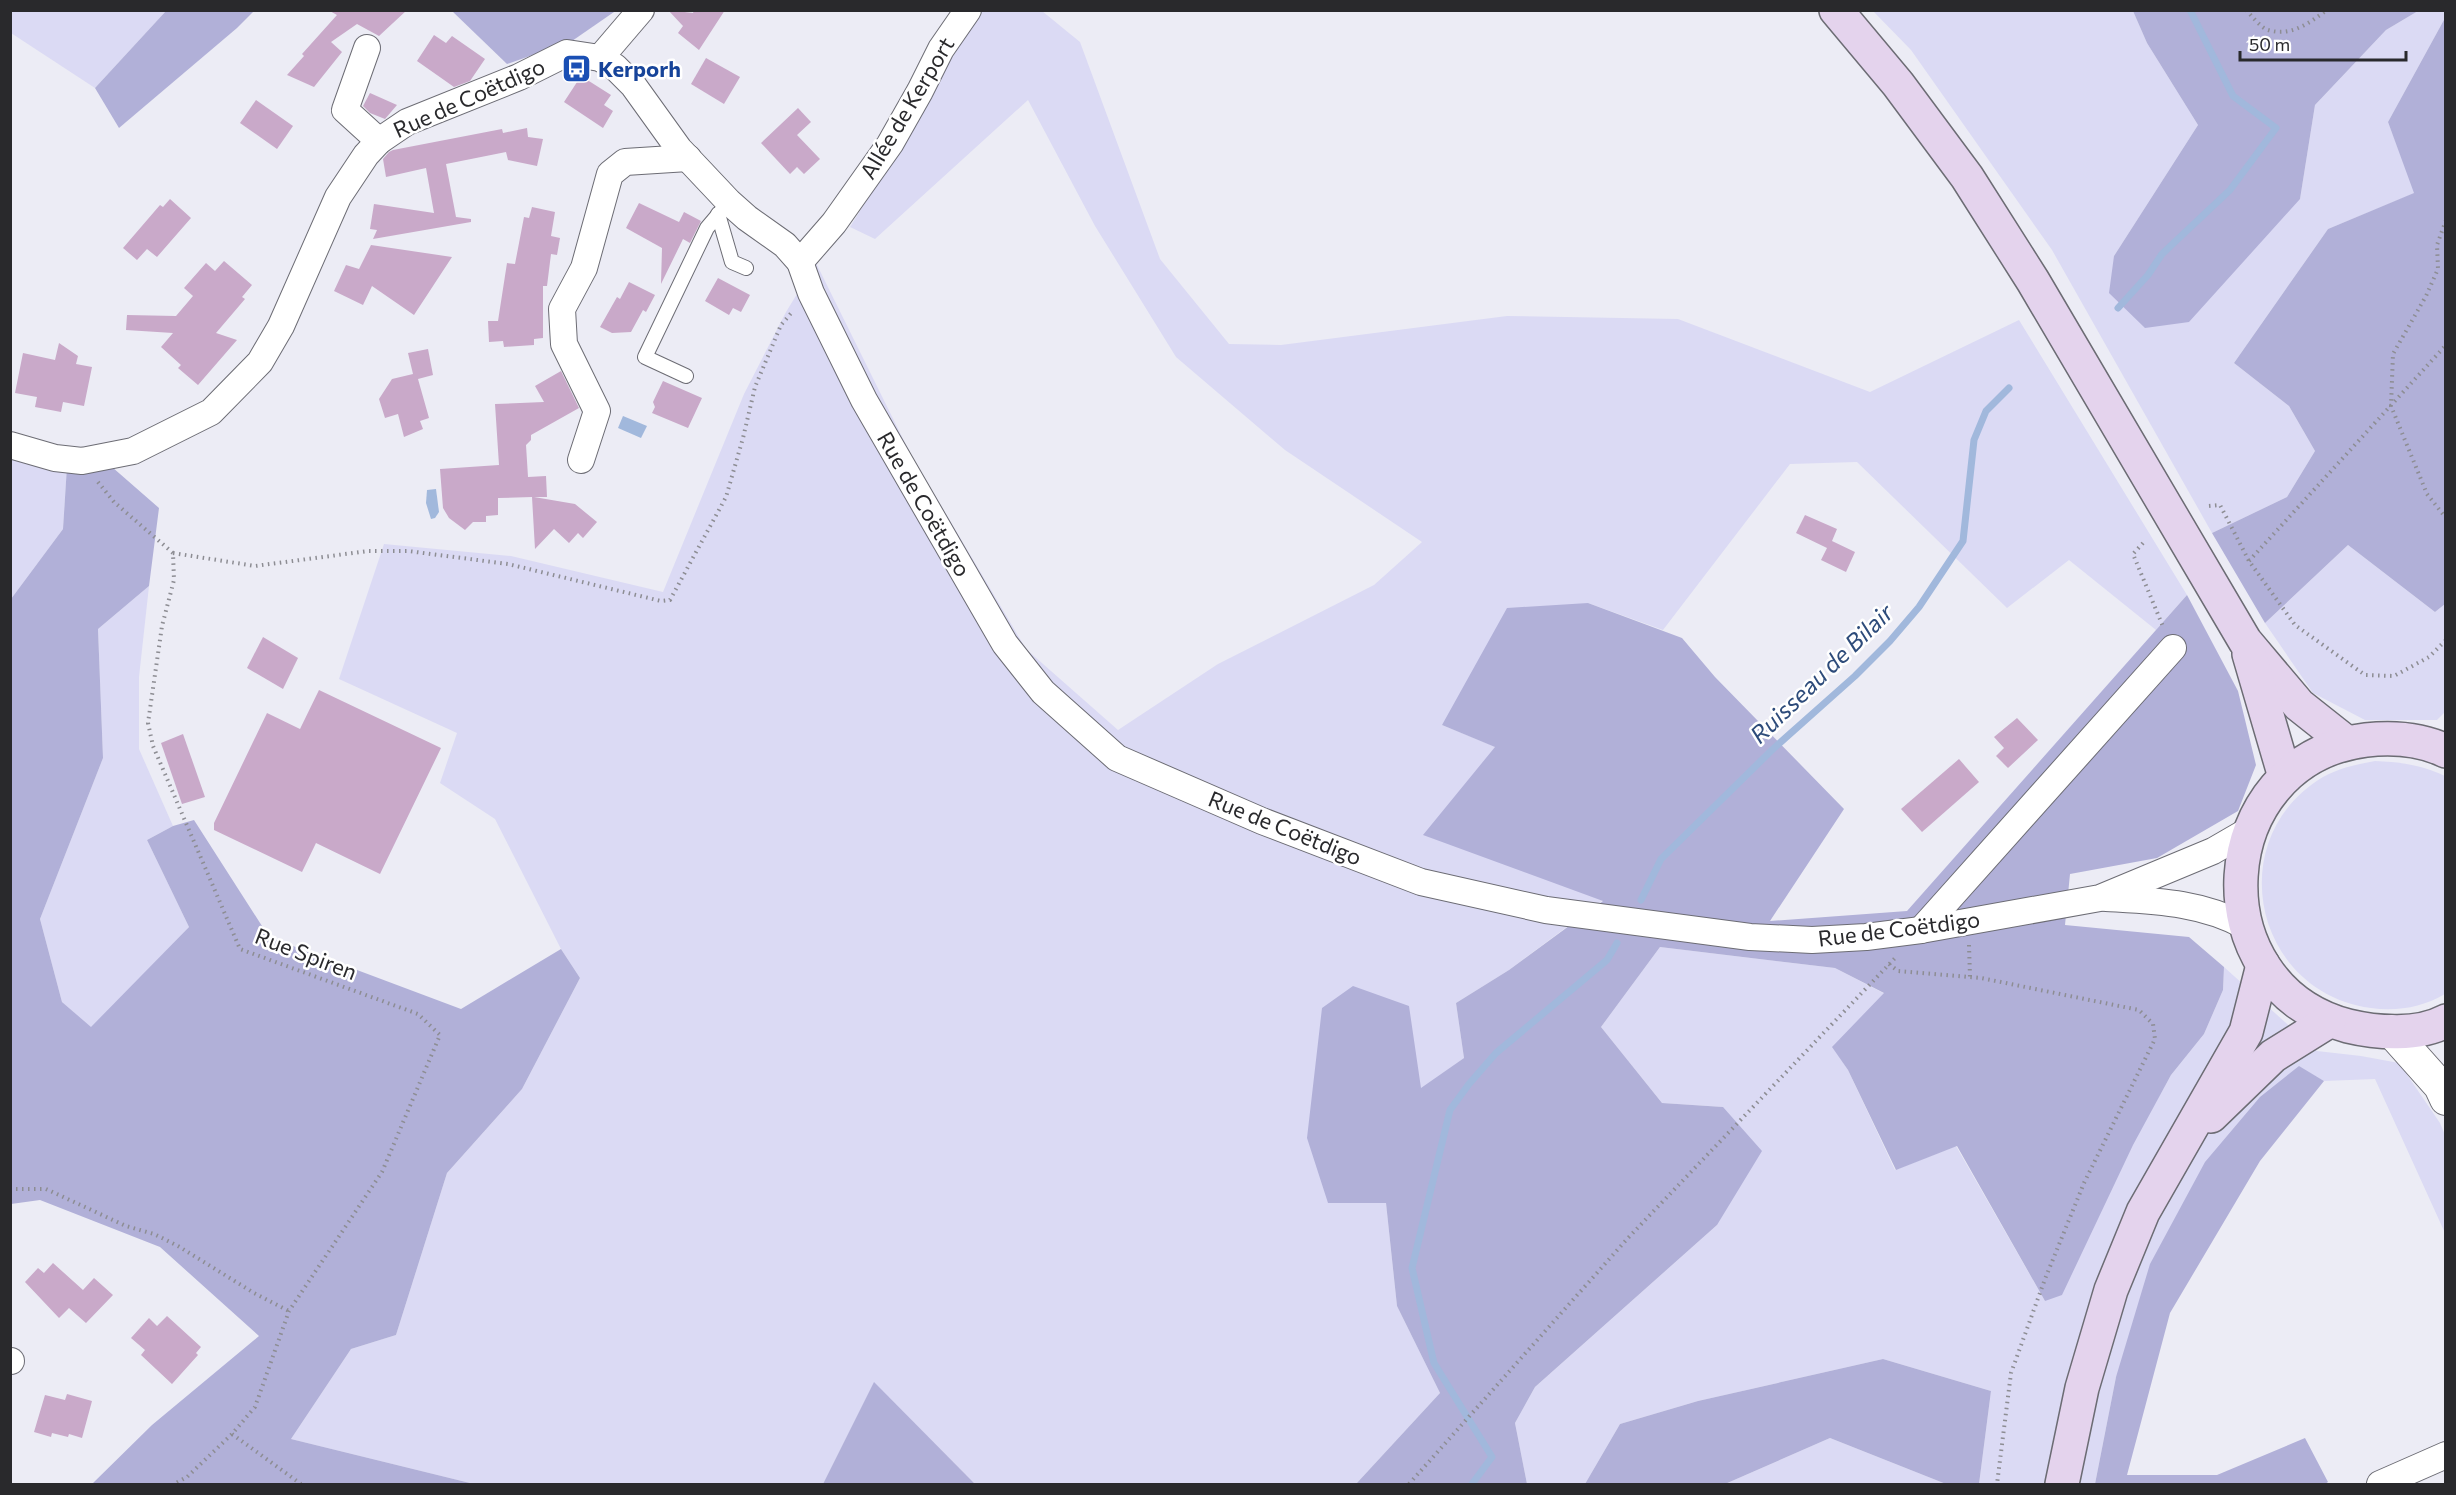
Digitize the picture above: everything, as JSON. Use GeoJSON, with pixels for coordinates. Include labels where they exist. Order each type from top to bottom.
{"type":"FeatureCollection","features":[{"type":"Feature","properties":{"kind":"main road"},"geometry":{"type":"LineString","coordinates":[[1836,10],[1898,84],[1967,177],[2033,281],[2246,641],[2299,705],[2347,743]]}},
{"type":"Feature","properties":{"kind":"main road"},"geometry":{"type":"LineString","coordinates":[[2246,641],[2285,777]]}},
{"type":"Feature","properties":{"kind":"main road"},"geometry":{"type":"LineString","coordinates":[[2441,743],[2390,737],[2347,743],[2314,756],[2285,777],[2260,808],[2244,844],[2239,883],[2245,926],[2263,965],[2292,998],[2329,1021],[2371,1032],[2415,1030],[2438,1025],[2445,1021]]}},
{"type":"Feature","properties":{"kind":"main road"},"geometry":{"type":"LineString","coordinates":[[2062,1485],[2082,1388],[2111,1290],[2143,1212],[2246,1032],[2263,965]]}},
{"type":"Feature","properties":{"kind":"main road"},"geometry":{"type":"LineString","coordinates":[[2186,1140],[2272,1056],[2329,1021]]}},
{"type":"Feature","properties":{"kind":"street"},"geometry":{"type":"LineString","coordinates":[[600,58],[641,10]]}},
{"type":"Feature","properties":{"kind":"street","name":"Allée de Kerport"},"geometry":{"type":"LineString","coordinates":[[800,262],[834,223],[890,144],[920,91],[940,49],[968,10]]}},
{"type":"Feature","properties":{"kind":"street"},"geometry":{"type":"LineString","coordinates":[[368,48],[345,110],[379,141]]}},
{"type":"Feature","properties":{"kind":"street","name":"Rue de Coëtdigo"},"geometry":{"type":"LineString","coordinates":[[10,445],[55,458],[82,461],[133,451],[211,412],[260,362],[281,326],[338,197],[366,154],[379,141],[407,122],[519,77],[567,53],[600,58],[615,67],[633,85],[724,208],[747,218],[785,245],[800,262],[811,293],[864,400],[1005,644],[1043,692],[1117,758],[1262,821],[1421,882],[1546,910],[1760,938],[1812,940],[1921,930],[2100,898],[2213,851],[2251,829]]}},
{"type":"Feature","properties":{"kind":"street"},"geometry":{"type":"LineString","coordinates":[[581,460],[597,411],[564,344],[562,309],[584,268],[610,174],[626,162],[688,158]]}},
{"type":"Feature","properties":{"kind":"street"},"geometry":{"type":"LineString","coordinates":[[1921,930],[2173,648]]}},
{"type":"Feature","properties":{"kind":"street","name":"Rue de Coëtdigo"},"geometry":{"type":"LineString","coordinates":[[2100,898],[2178,903],[2226,916],[2245,926]]}},
{"type":"Feature","properties":{"kind":"street"},"geometry":{"type":"LineString","coordinates":[[2391,1031],[2440,1086],[2445,1099]]}},
{"type":"Feature","properties":{"kind":"street"},"geometry":{"type":"LineString","coordinates":[[2380,1485],[2445,1455]]}},
{"type":"Feature","properties":{"kind":"lane"},"geometry":{"type":"LineString","coordinates":[[724,208],[732,262],[746,268]]}},
{"type":"Feature","properties":{"kind":"lane"},"geometry":{"type":"LineString","coordinates":[[686,376],[645,357],[707,228],[724,208]]}},
{"type":"Feature","properties":{"kind":"path"},"geometry":{"type":"LineString","coordinates":[[2246,10],[2266,30],[2289,32],[2308,24],[2327,10]]}},
{"type":"Feature","properties":{"kind":"path"},"geometry":{"type":"LineString","coordinates":[[2445,220],[2437,245],[2438,269],[2426,296],[2393,354],[2391,406],[2427,494],[2445,518]]}},
{"type":"Feature","properties":{"kind":"path"},"geometry":{"type":"LineString","coordinates":[[82,461],[114,502],[173,552],[255,566],[368,551],[408,551],[508,564],[661,601],[670,600],[726,497],[755,387],[781,325],[811,293]]}},
{"type":"Feature","properties":{"kind":"path"},"geometry":{"type":"LineString","coordinates":[[2249,561],[2445,345]]}},
{"type":"Feature","properties":{"kind":"path"},"geometry":{"type":"LineString","coordinates":[[2209,506],[2220,505],[2249,561],[2295,625],[2365,675],[2394,676],[2429,657],[2445,640]]}},
{"type":"Feature","properties":{"kind":"path"},"geometry":{"type":"LineString","coordinates":[[2143,543],[2133,554],[2173,648]]}},
{"type":"Feature","properties":{"kind":"path","name":"Rue Spiren"},"geometry":{"type":"LineString","coordinates":[[173,552],[174,580],[162,626],[148,723],[153,746],[240,949],[418,1014],[440,1035],[382,1172],[289,1311],[255,1407],[232,1434]]}},
{"type":"Feature","properties":{"kind":"path"},"geometry":{"type":"LineString","coordinates":[[1409,1485],[1628,1238],[1921,930]]}},
{"type":"Feature","properties":{"kind":"path"},"geometry":{"type":"LineString","coordinates":[[1968,940],[1970,977]]}},
{"type":"Feature","properties":{"kind":"path"},"geometry":{"type":"LineString","coordinates":[[1889,964],[1898,971],[1970,977],[2139,1010],[2153,1024],[2155,1039],[2084,1183],[2045,1279],[2011,1373],[1997,1485]]}},
{"type":"Feature","properties":{"kind":"path"},"geometry":{"type":"LineString","coordinates":[[10,1189],[46,1189],[126,1226],[154,1234],[289,1311]]}},
{"type":"Feature","properties":{"kind":"path"},"geometry":{"type":"LineString","coordinates":[[174,1485],[187,1477],[232,1434],[301,1485]]}},
{"type":"Feature","properties":{"kind":"shaded area"},"geometry":{"type":"Polygon","coordinates":[[[613,10],[614,12],[572,41],[507,64],[452,11],[613,10]]]}},
{"type":"Feature","properties":{"kind":"shaded area"},"geometry":{"type":"Polygon","coordinates":[[[10,11],[166,11],[95,88],[11,33],[10,11]]]}},
{"type":"Feature","properties":{"kind":"shaded area"},"geometry":{"type":"Polygon","coordinates":[[[166,11],[254,11],[119,128],[95,88],[166,11]]]}},
{"type":"Feature","properties":{"kind":"shaded area"},"geometry":{"type":"Polygon","coordinates":[[[981,11],[1042,11],[1080,42],[1160,259],[1229,344],[1281,345],[1507,316],[1678,319],[1870,392],[2019,320],[2187,595],[2156,630],[2069,560],[2007,608],[1857,462],[1790,464],[1663,630],[1588,603],[1442,725],[1496,747],[1603,900],[1509,970],[1456,1003],[1464,1058],[1421,1089],[1386,1203],[1397,1306],[1440,1393],[1356,1484],[975,1484],[874,1383],[823,1484],[474,1484],[291,1439],[351,1349],[396,1335],[447,1173],[522,1089],[580,978],[561,949],[495,819],[440,783],[457,733],[339,679],[384,544],[511,556],[663,592],[744,394],[786,312],[816,263],[911,455],[1026,649],[1118,730],[1218,664],[1374,585],[1422,542],[1285,450],[1176,357],[1095,226],[1028,100],[875,239],[850,227],[981,11]]]}},
{"type":"Feature","properties":{"kind":"shaded area"},"geometry":{"type":"Polygon","coordinates":[[[1873,11],[2133,11],[2147,43],[2198,125],[2114,256],[2300,199],[2315,105],[2386,30],[2418,11],[2445,11],[2445,18],[2388,122],[2415,193],[2328,229],[2234,363],[2289,406],[2315,451],[2287,497],[2212,533],[2052,250],[1911,50],[1873,11]]]}},
{"type":"Feature","properties":{"kind":"shaded area"},"geometry":{"type":"Polygon","coordinates":[[[2133,11],[2418,11],[2386,30],[2315,105],[2300,199],[2189,322],[2145,328],[2109,293],[2114,256],[2198,125],[2147,43],[2133,11]]]}},
{"type":"Feature","properties":{"kind":"shaded area"},"geometry":{"type":"Polygon","coordinates":[[[2445,18],[2445,604],[2435,612],[2348,545],[2265,623],[2212,533],[2287,497],[2315,451],[2289,406],[2234,363],[2328,229],[2414,193],[2388,122],[2445,18]]]}},
{"type":"Feature","properties":{"kind":"shaded area"},"geometry":{"type":"Polygon","coordinates":[[[623,416],[647,426],[641,438],[618,428],[623,416]]]}},
{"type":"Feature","properties":{"kind":"shaded area"},"geometry":{"type":"Polygon","coordinates":[[[11,452],[67,466],[63,529],[11,599],[11,452]]]}},
{"type":"Feature","properties":{"kind":"shaded area"},"geometry":{"type":"Polygon","coordinates":[[[67,466],[112,467],[159,508],[149,586],[98,629],[103,758],[40,919],[62,1002],[91,1027],[189,927],[147,840],[173,826],[194,820],[269,937],[461,1009],[561,949],[580,978],[522,1089],[447,1173],[396,1335],[351,1349],[291,1439],[474,1484],[92,1484],[152,1425],[259,1336],[160,1247],[40,1200],[11,1204],[11,599],[63,529],[67,466]]]}},
{"type":"Feature","properties":{"kind":"shaded area"},"geometry":{"type":"Polygon","coordinates":[[[436,489],[439,512],[435,518],[431,519],[426,503],[427,490],[436,489]]]}},
{"type":"Feature","properties":{"kind":"shaded area"},"geometry":{"type":"Polygon","coordinates":[[[2348,545],[2435,612],[2445,604],[2445,712],[2437,720],[2365,720],[2313,693],[2265,623],[2348,545]]]}},
{"type":"Feature","properties":{"kind":"shaded area"},"geometry":{"type":"Polygon","coordinates":[[[149,586],[139,677],[139,749],[173,826],[147,840],[189,927],[91,1028],[62,1002],[40,919],[103,758],[98,629],[149,586]]]}},
{"type":"Feature","properties":{"kind":"shaded area"},"geometry":{"type":"Polygon","coordinates":[[[2187,595],[2238,691],[2256,765],[2238,811],[2157,858],[2070,874],[2065,925],[2189,937],[2224,967],[2223,990],[2204,1034],[2171,1075],[2133,1145],[2062,1295],[2045,1301],[1957,1146],[1896,1170],[1848,1070],[1832,1047],[1884,993],[1835,968],[1660,947],[1601,1027],[1662,1103],[1723,1107],[1762,1151],[1717,1225],[1535,1387],[1515,1423],[1527,1484],[1356,1484],[1440,1393],[1397,1306],[1386,1203],[1328,1203],[1307,1138],[1322,1008],[1353,986],[1409,1006],[1421,1088],[1464,1058],[1456,1003],[1509,970],[1603,901],[1423,835],[1495,747],[1442,725],[1507,608],[1588,603],[1682,638],[1715,677],[1844,809],[1770,921],[1907,911],[2187,595]]]}},
{"type":"Feature","properties":{"kind":"shaded area"},"geometry":{"type":"Polygon","coordinates":[[[2375,761],[2411,765],[2445,776],[2445,994],[2419,1005],[2400,1009],[2371,1008],[2331,996],[2299,974],[2277,944],[2264,909],[2262,873],[2271,837],[2291,804],[2323,777],[2349,767],[2375,761]]]}},
{"type":"Feature","properties":{"kind":"shaded area"},"geometry":{"type":"Polygon","coordinates":[[[1660,947],[1835,968],[1885,994],[1833,1047],[1848,1070],[1895,1170],[1956,1146],[2045,1301],[2171,1075],[2204,1034],[2223,990],[2224,967],[2317,1051],[2399,1063],[2440,1123],[2445,1135],[2445,1233],[2375,1079],[2324,1081],[2299,1067],[2116,1377],[2095,1484],[1979,1484],[1991,1391],[1883,1359],[1698,1401],[1620,1424],[1585,1484],[1527,1484],[1515,1423],[1535,1387],[1717,1225],[1723,1107],[1662,1103],[1601,1027],[1660,947]]]}},
{"type":"Feature","properties":{"kind":"shaded area"},"geometry":{"type":"Polygon","coordinates":[[[2299,1066],[2324,1081],[2260,1161],[2170,1313],[2127,1475],[2217,1475],[2305,1438],[2328,1482],[2325,1484],[2095,1484],[2116,1377],[2150,1264],[2205,1162],[2260,1097],[2299,1066]]]}},
{"type":"Feature","properties":{"kind":"shaded area"},"geometry":{"type":"Polygon","coordinates":[[[1883,1359],[1991,1391],[1979,1484],[1946,1484],[1830,1438],[1725,1484],[1585,1484],[1620,1424],[1698,1401],[1883,1359]]]}},
{"type":"Feature","properties":{"kind":"shaded area"},"geometry":{"type":"Polygon","coordinates":[[[874,1382],[975,1484],[823,1484],[874,1382]]]}},
{"type":"Feature","properties":{"kind":"shaded area"},"geometry":{"type":"Polygon","coordinates":[[[1830,1438],[1946,1484],[1725,1484],[1830,1438]]]}},
{"type":"Feature","properties":{"kind":"building"},"geometry":{"type":"Polygon","coordinates":[[[328,10],[407,10],[379,36],[357,24],[331,42],[342,52],[314,87],[287,75],[304,56],[302,54],[337,15],[328,10]]]}},
{"type":"Feature","properties":{"kind":"building"},"geometry":{"type":"Polygon","coordinates":[[[668,10],[693,13],[694,10],[725,10],[699,50],[678,33],[683,26],[668,10]]]}},
{"type":"Feature","properties":{"kind":"building"},"geometry":{"type":"Polygon","coordinates":[[[434,35],[446,43],[452,36],[485,59],[470,81],[454,87],[417,61],[434,35]]]}},
{"type":"Feature","properties":{"kind":"building"},"geometry":{"type":"Polygon","coordinates":[[[706,58],[740,77],[724,104],[691,84],[706,58]]]}},
{"type":"Feature","properties":{"kind":"building"},"geometry":{"type":"Polygon","coordinates":[[[581,76],[611,95],[604,105],[613,111],[603,128],[564,102],[581,76]]]}},
{"type":"Feature","properties":{"kind":"building"},"geometry":{"type":"Polygon","coordinates":[[[370,93],[397,105],[385,119],[370,113],[363,106],[370,93]]]}},
{"type":"Feature","properties":{"kind":"building"},"geometry":{"type":"Polygon","coordinates":[[[256,100],[293,126],[277,149],[240,123],[256,100]]]}},
{"type":"Feature","properties":{"kind":"building"},"geometry":{"type":"Polygon","coordinates":[[[798,108],[811,122],[797,135],[820,159],[804,174],[797,167],[790,174],[761,143],[798,108]]]}},
{"type":"Feature","properties":{"kind":"building"},"geometry":{"type":"Polygon","coordinates":[[[527,128],[528,137],[543,139],[537,166],[508,160],[506,152],[446,164],[456,217],[471,219],[471,222],[373,239],[377,230],[370,229],[374,204],[434,213],[426,168],[386,177],[383,159],[389,152],[502,129],[503,133],[527,128]]]}},
{"type":"Feature","properties":{"kind":"building"},"geometry":{"type":"Polygon","coordinates":[[[170,199],[191,218],[157,257],[147,249],[137,260],[123,248],[160,205],[163,207],[170,199]]]}},
{"type":"Feature","properties":{"kind":"building"},"geometry":{"type":"Polygon","coordinates":[[[639,203],[679,222],[684,212],[701,221],[690,243],[683,239],[661,284],[662,248],[626,228],[639,203]]]}},
{"type":"Feature","properties":{"kind":"building"},"geometry":{"type":"Polygon","coordinates":[[[532,207],[555,212],[551,236],[560,238],[557,255],[551,254],[547,286],[543,286],[543,338],[534,339],[534,345],[504,347],[503,341],[489,342],[488,321],[498,321],[507,263],[515,264],[524,217],[529,218],[532,207]]]}},
{"type":"Feature","properties":{"kind":"building"},"geometry":{"type":"Polygon","coordinates":[[[371,245],[452,257],[414,315],[372,286],[363,305],[334,291],[346,265],[359,269],[371,245]]]}},
{"type":"Feature","properties":{"kind":"building"},"geometry":{"type":"Polygon","coordinates":[[[224,261],[252,285],[242,297],[245,299],[216,333],[237,340],[198,385],[178,368],[181,365],[161,347],[173,333],[126,330],[127,315],[176,316],[193,296],[184,288],[206,263],[215,271],[224,261]]]}},
{"type":"Feature","properties":{"kind":"building"},"geometry":{"type":"Polygon","coordinates":[[[718,278],[750,295],[741,312],[733,308],[729,315],[705,301],[718,278]]]}},
{"type":"Feature","properties":{"kind":"building"},"geometry":{"type":"Polygon","coordinates":[[[629,282],[655,295],[646,312],[643,310],[631,332],[612,333],[600,327],[617,297],[620,299],[629,282]]]}},
{"type":"Feature","properties":{"kind":"building"},"geometry":{"type":"Polygon","coordinates":[[[59,343],[78,356],[76,364],[92,367],[84,406],[63,402],[61,412],[35,407],[37,397],[15,393],[23,353],[55,360],[59,343]]]}},
{"type":"Feature","properties":{"kind":"building"},"geometry":{"type":"Polygon","coordinates":[[[428,349],[433,375],[418,379],[429,418],[420,421],[423,429],[404,437],[398,414],[385,418],[379,399],[392,379],[413,374],[408,353],[428,349]]]}},
{"type":"Feature","properties":{"kind":"building"},"geometry":{"type":"Polygon","coordinates":[[[561,371],[579,408],[531,435],[531,440],[526,445],[528,477],[546,476],[547,497],[534,497],[575,504],[597,522],[583,538],[578,533],[569,543],[554,529],[535,549],[532,497],[498,498],[498,515],[486,516],[486,522],[473,522],[465,530],[449,518],[443,508],[440,469],[499,465],[495,404],[544,402],[535,386],[561,371]]]}},
{"type":"Feature","properties":{"kind":"building"},"geometry":{"type":"Polygon","coordinates":[[[663,381],[702,398],[688,428],[652,413],[655,407],[653,402],[663,381]]]}},
{"type":"Feature","properties":{"kind":"building"},"geometry":{"type":"Polygon","coordinates":[[[1805,515],[1837,529],[1832,541],[1855,552],[1846,572],[1821,560],[1827,548],[1796,533],[1805,515]]]}},
{"type":"Feature","properties":{"kind":"building"},"geometry":{"type":"Polygon","coordinates":[[[263,637],[298,658],[283,689],[247,668],[263,637]]]}},
{"type":"Feature","properties":{"kind":"building"},"geometry":{"type":"Polygon","coordinates":[[[319,690],[441,748],[380,874],[316,843],[302,872],[214,830],[214,823],[267,713],[300,729],[319,690]]]}},
{"type":"Feature","properties":{"kind":"building"},"geometry":{"type":"Polygon","coordinates":[[[2017,718],[2038,740],[2008,768],[1996,756],[2004,748],[1994,737],[2017,718]]]}},
{"type":"Feature","properties":{"kind":"building"},"geometry":{"type":"Polygon","coordinates":[[[183,734],[205,797],[182,804],[161,743],[183,734]]]}},
{"type":"Feature","properties":{"kind":"building"},"geometry":{"type":"Polygon","coordinates":[[[1959,759],[1979,782],[1922,832],[1901,809],[1959,759]]]}},
{"type":"Feature","properties":{"kind":"building"},"geometry":{"type":"Polygon","coordinates":[[[53,1263],[83,1290],[94,1278],[113,1295],[86,1323],[69,1308],[59,1318],[25,1282],[38,1268],[44,1273],[53,1263]]]}},
{"type":"Feature","properties":{"kind":"building"},"geometry":{"type":"Polygon","coordinates":[[[167,1316],[201,1347],[196,1353],[198,1355],[172,1384],[141,1355],[145,1350],[131,1338],[149,1318],[157,1326],[167,1316]]]}},
{"type":"Feature","properties":{"kind":"building"},"geometry":{"type":"Polygon","coordinates":[[[67,1394],[92,1401],[82,1438],[69,1434],[68,1437],[52,1433],[51,1437],[34,1432],[45,1395],[65,1400],[67,1394]]]}},
{"type":"Feature","properties":{"kind":"waterway","name":"Ruisseau de Bilair"},"geometry":{"type":"LineString","coordinates":[[2118,308],[2148,275],[2162,254],[2230,190],[2276,128],[2233,96],[2190,10]]}},
{"type":"Feature","properties":{"kind":"waterway","name":"Ruisseau de Bilair"},"geometry":{"type":"LineString","coordinates":[[1641,900],[1661,859],[1773,749],[1855,676],[1890,641],[1919,607],[1963,541],[1974,440],[1986,411],[2009,388]]}},
{"type":"Feature","properties":{"kind":"waterway","name":"Ruisseau de Bilair"},"geometry":{"type":"LineString","coordinates":[[1472,1484],[1492,1457],[1434,1363],[1412,1268],[1450,1110],[1496,1053],[1607,960],[1617,943]]}},
{"type":"Feature","properties":{"kind":"place","name":"Kerporh"},"geometry":{"type":"Point","coordinates":[577,69]}}]}
